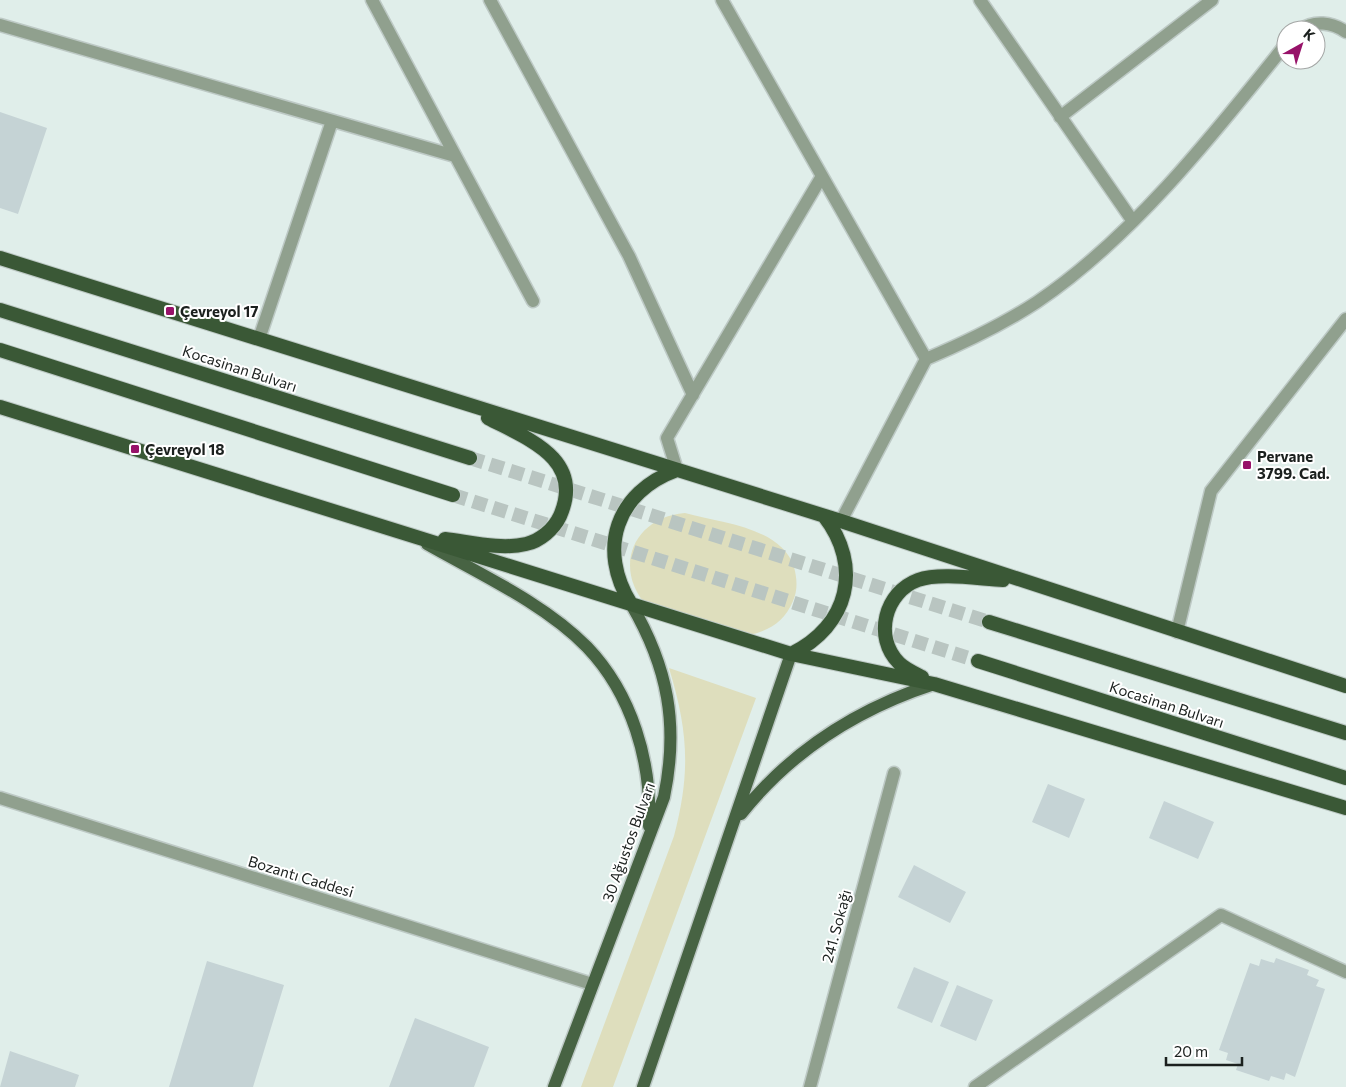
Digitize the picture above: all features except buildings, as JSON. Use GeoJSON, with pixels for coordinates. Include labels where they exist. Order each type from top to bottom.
{"type":"FeatureCollection","features":[{"type":"Feature","properties":{"kind":"highway"},"geometry":{"type":"LineString","coordinates":[[0,258],[841,521],[1346,686]]}},
{"type":"Feature","properties":{"kind":"highway","name":"Kocasinan Bulvarı"},"geometry":{"type":"LineString","coordinates":[[0,310],[470,458]]}},
{"type":"Feature","properties":{"kind":"highway"},"geometry":{"type":"LineString","coordinates":[[0,350],[453,495]]}},
{"type":"Feature","properties":{"kind":"highway"},"geometry":{"type":"LineString","coordinates":[[414,536],[514,546],[528,544],[550,530],[564,507],[566,492],[564,478],[559,465],[550,454],[539,445],[459,402]]}},
{"type":"Feature","properties":{"kind":"highway"},"geometry":{"type":"LineString","coordinates":[[0,407],[791,654],[934,684],[1346,808]]}},
{"type":"Feature","properties":{"kind":"highway"},"geometry":{"type":"LineString","coordinates":[[631,604],[622,590],[613,558],[618,525],[625,509],[647,484],[677,470]]}},
{"type":"Feature","properties":{"kind":"highway"},"geometry":{"type":"LineString","coordinates":[[791,654],[806,646],[824,630],[838,610],[844,594],[846,560],[834,529],[824,516]]}},
{"type":"Feature","properties":{"kind":"highway"},"geometry":{"type":"LineString","coordinates":[[934,684],[910,671],[891,652],[886,639],[885,625],[892,601],[908,584],[931,577],[1019,580]]}},
{"type":"Feature","properties":{"kind":"highway","name":"Kocasinan Bulvarı"},"geometry":{"type":"LineString","coordinates":[[989,622],[1346,733]]}},
{"type":"Feature","properties":{"kind":"highway","name":"Kocasinan Bulvarı"},"geometry":{"type":"LineString","coordinates":[[978,660],[1346,778]]}},
{"type":"Feature","properties":{"kind":"main road"},"geometry":{"type":"LineString","coordinates":[[414,536],[540,610],[586,647],[602,665],[626,706],[643,754],[650,808],[648,836]]}},
{"type":"Feature","properties":{"kind":"main road","name":"30 Ağustos Bulvarı"},"geometry":{"type":"LineString","coordinates":[[554,1087],[664,797],[668,782],[672,750],[671,726],[664,677],[645,627],[631,604]]}},
{"type":"Feature","properties":{"kind":"main road"},"geometry":{"type":"LineString","coordinates":[[643,1087],[791,654]]}},
{"type":"Feature","properties":{"kind":"main road"},"geometry":{"type":"LineString","coordinates":[[735,822],[772,778],[816,740],[873,707],[934,684]]}},
{"type":"Feature","properties":{"kind":"street"},"geometry":{"type":"LineString","coordinates":[[372,0],[533,301]]}},
{"type":"Feature","properties":{"kind":"street"},"geometry":{"type":"LineString","coordinates":[[490,0],[629,256],[693,395]]}},
{"type":"Feature","properties":{"kind":"street"},"geometry":{"type":"LineString","coordinates":[[722,0],[926,359]]}},
{"type":"Feature","properties":{"kind":"street"},"geometry":{"type":"LineString","coordinates":[[980,0],[1132,220]]}},
{"type":"Feature","properties":{"kind":"street"},"geometry":{"type":"LineString","coordinates":[[1060,117],[1212,0]]}},
{"type":"Feature","properties":{"kind":"street"},"geometry":{"type":"LineString","coordinates":[[1326,23],[1335,25],[1346,32]]}},
{"type":"Feature","properties":{"kind":"street"},"geometry":{"type":"LineString","coordinates":[[0,25],[455,156]]}},
{"type":"Feature","properties":{"kind":"street"},"geometry":{"type":"LineString","coordinates":[[841,521],[926,359],[977,336],[1037,302],[1066,281],[1132,220],[1196,153],[1276,56]]}},
{"type":"Feature","properties":{"kind":"street"},"geometry":{"type":"LineString","coordinates":[[259,339],[332,121]]}},
{"type":"Feature","properties":{"kind":"street"},"geometry":{"type":"LineString","coordinates":[[677,470],[667,438],[822,176]]}},
{"type":"Feature","properties":{"kind":"street"},"geometry":{"type":"LineString","coordinates":[[1177,632],[1211,491],[1346,319]]}},
{"type":"Feature","properties":{"kind":"street","name":"241. Sokağı"},"geometry":{"type":"LineString","coordinates":[[810,1087],[894,773]]}},
{"type":"Feature","properties":{"kind":"street","name":"Bozantı Caddesi"},"geometry":{"type":"LineString","coordinates":[[0,798],[592,984]]}},
{"type":"Feature","properties":{"kind":"street"},"geometry":{"type":"LineString","coordinates":[[975,1087],[1221,915],[1346,972]]}},
{"type":"Feature","properties":{"kind":"green space"},"geometry":{"type":"Polygon","coordinates":[[[685,513],[732,524],[763,535],[777,543],[787,554],[794,567],[796,580],[795,597],[786,614],[776,624],[750,635],[648,607],[637,592],[631,577],[630,562],[634,547],[641,534],[652,524],[667,517],[685,513]]]}},
{"type":"Feature","properties":{"kind":"green space"},"geometry":{"type":"Polygon","coordinates":[[[669,668],[756,698],[613,1087],[581,1087],[674,836],[679,813],[685,771],[685,751],[680,712],[669,668]]]}},
{"type":"Feature","properties":{"kind":"tunnel"},"geometry":{"type":"LineString","coordinates":[[470,458],[989,622]]}},
{"type":"Feature","properties":{"kind":"tunnel"},"geometry":{"type":"LineString","coordinates":[[453,495],[978,661]]}},
{"type":"Feature","properties":{"kind":"place","name":"Çevreyol 17"},"geometry":{"type":"Point","coordinates":[170,311]}},
{"type":"Feature","properties":{"kind":"place","name":"Çevreyol 18"},"geometry":{"type":"Point","coordinates":[135,449]}},
{"type":"Feature","properties":{"kind":"place","name":"Pervane 3799. Cad."},"geometry":{"type":"Point","coordinates":[1247,465]}}]}
